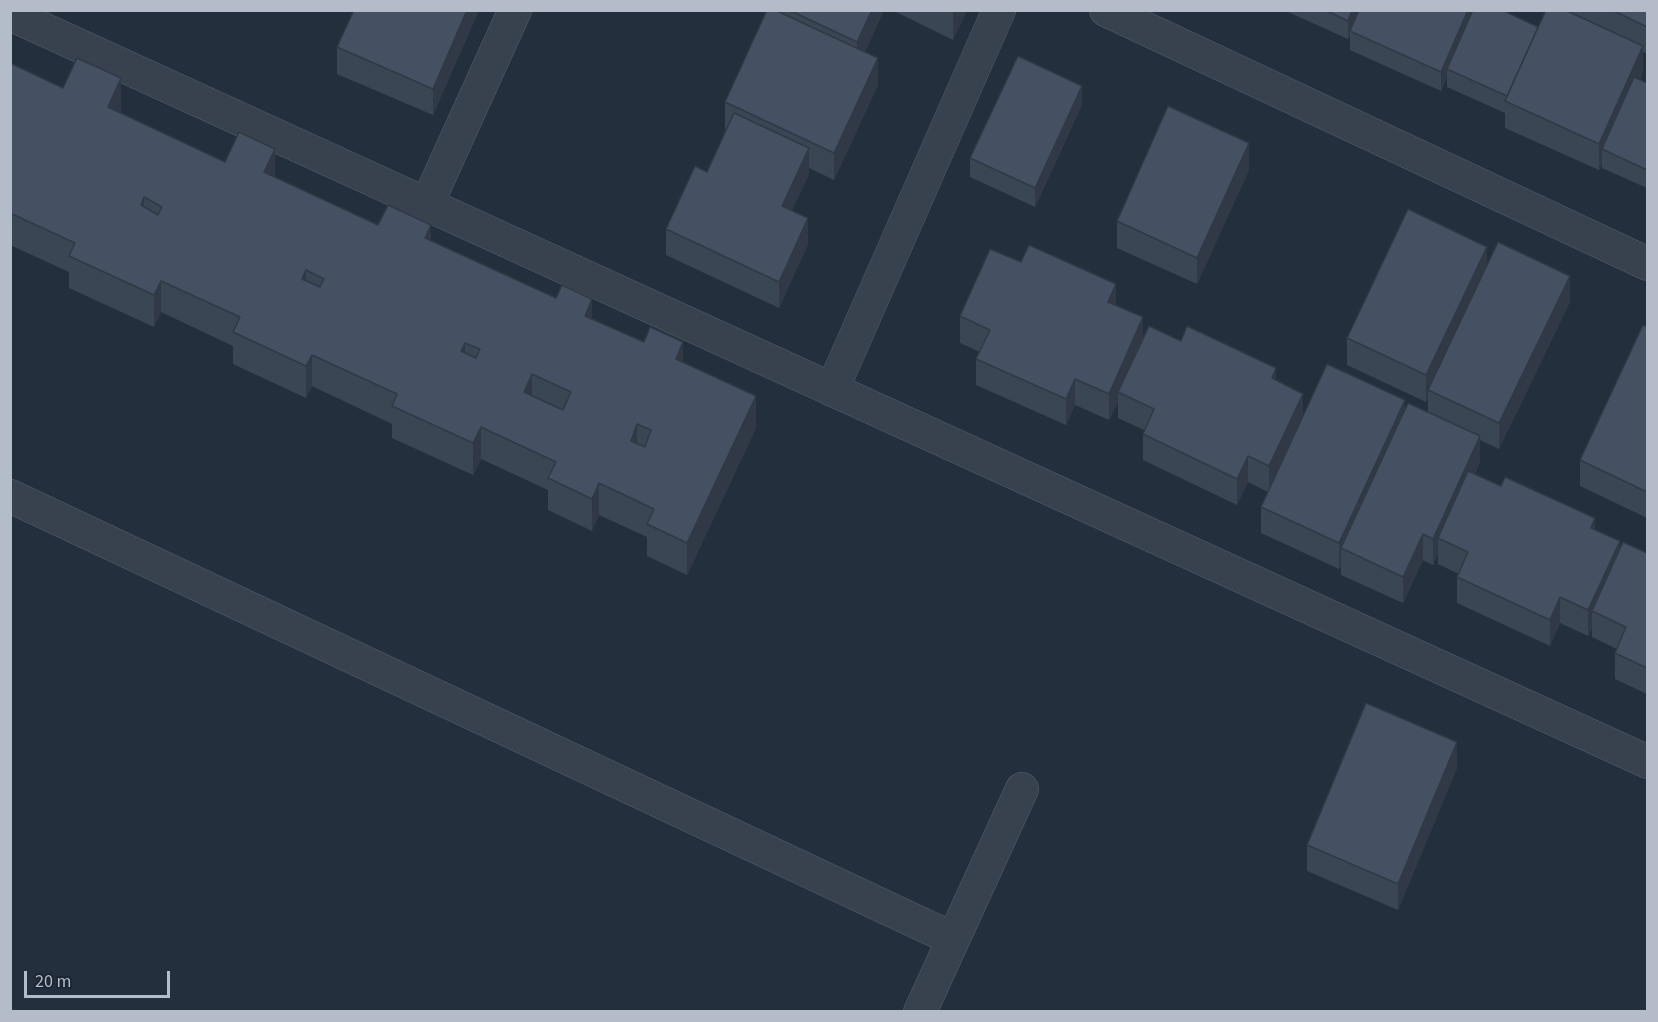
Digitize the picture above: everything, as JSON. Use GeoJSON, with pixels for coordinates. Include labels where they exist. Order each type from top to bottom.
{"type":"FeatureCollection","features":[{"type":"Feature","properties":{"kind":"street"},"geometry":{"type":"LineString","coordinates":[[427,204],[515,10]]}},
{"type":"Feature","properties":{"kind":"street"},"geometry":{"type":"LineString","coordinates":[[832,390],[999,10]]}},
{"type":"Feature","properties":{"kind":"street"},"geometry":{"type":"LineString","coordinates":[[1106,10],[1647,264]]}},
{"type":"Feature","properties":{"kind":"street"},"geometry":{"type":"LineString","coordinates":[[10,14],[1647,762]]}},
{"type":"Feature","properties":{"kind":"street"},"geometry":{"type":"LineString","coordinates":[[10,496],[953,939]]}},
{"type":"Feature","properties":{"kind":"street"},"geometry":{"type":"LineString","coordinates":[[920,1011],[1022,789]]}},
{"type":"Feature","properties":{"kind":"building"},"geometry":{"type":"Polygon","coordinates":[[[354,10],[467,10],[433,89],[337,47],[354,10]]]}},
{"type":"Feature","properties":{"kind":"building"},"geometry":{"type":"Polygon","coordinates":[[[767,10],[775,10],[878,58],[834,153],[725,102],[767,10]]]}},
{"type":"Feature","properties":{"kind":"building"},"geometry":{"type":"Polygon","coordinates":[[[789,10],[872,10],[857,42],[789,10]]]}},
{"type":"Feature","properties":{"kind":"building"},"geometry":{"type":"Polygon","coordinates":[[[1325,10],[1352,10],[1348,21],[1325,10]]]}},
{"type":"Feature","properties":{"kind":"building"},"geometry":{"type":"Polygon","coordinates":[[[1359,10],[1468,10],[1441,72],[1350,31],[1359,10]]]}},
{"type":"Feature","properties":{"kind":"building"},"geometry":{"type":"Polygon","coordinates":[[[1473,10],[1502,10],[1538,27],[1507,96],[1447,69],[1473,10]]]}},
{"type":"Feature","properties":{"kind":"building"},"geometry":{"type":"Polygon","coordinates":[[[1546,10],[1565,10],[1643,46],[1599,144],[1505,101],[1546,10]]]}},
{"type":"Feature","properties":{"kind":"building"},"geometry":{"type":"Polygon","coordinates":[[[1612,10],[1647,10],[1647,27],[1612,10]]]}},
{"type":"Feature","properties":{"kind":"building"},"geometry":{"type":"Polygon","coordinates":[[[1018,56],[1082,86],[1035,188],[970,158],[1018,56]]]}},
{"type":"Feature","properties":{"kind":"building"},"geometry":{"type":"Polygon","coordinates":[[[77,58],[121,78],[108,107],[225,162],[239,132],[275,149],[264,172],[378,225],[388,205],[431,225],[425,238],[556,298],[562,285],[592,299],[585,316],[644,342],[650,327],[683,342],[676,359],[756,396],[687,543],[647,524],[654,509],[599,483],[592,499],[548,478],[556,462],[481,427],[473,443],[392,406],[397,394],[312,355],[306,366],[233,332],[240,317],[161,281],[154,295],[69,256],[75,243],[10,213],[10,63],[63,88],[77,58]],[[144,197],[141,205],[158,215],[162,207],[144,197]],[[306,270],[302,279],[320,287],[324,279],[306,270]],[[465,343],[461,351],[476,358],[480,349],[465,343]],[[532,374],[524,392],[563,410],[571,392],[532,374]],[[637,424],[631,441],[645,447],[651,430],[637,424]]]}},
{"type":"Feature","properties":{"kind":"building"},"geometry":{"type":"Polygon","coordinates":[[[1634,77],[1647,83],[1647,170],[1602,149],[1634,77]]]}},
{"type":"Feature","properties":{"kind":"building"},"geometry":{"type":"Polygon","coordinates":[[[1168,106],[1249,143],[1197,258],[1117,221],[1168,106]]]}},
{"type":"Feature","properties":{"kind":"building"},"geometry":{"type":"Polygon","coordinates":[[[734,113],[809,148],[782,206],[808,218],[779,282],[666,229],[695,166],[707,172],[734,113]]]}},
{"type":"Feature","properties":{"kind":"building"},"geometry":{"type":"Polygon","coordinates":[[[1408,209],[1487,247],[1426,375],[1347,338],[1408,209]]]}},
{"type":"Feature","properties":{"kind":"building"},"geometry":{"type":"Polygon","coordinates":[[[1498,242],[1570,276],[1499,423],[1428,390],[1498,242]]]}},
{"type":"Feature","properties":{"kind":"building"},"geometry":{"type":"Polygon","coordinates":[[[1029,245],[1116,284],[1108,302],[1143,317],[1109,394],[1075,379],[1066,399],[976,359],[990,330],[960,316],[990,249],[1021,262],[1029,245]]]}},
{"type":"Feature","properties":{"kind":"building"},"geometry":{"type":"Polygon","coordinates":[[[1643,325],[1647,327],[1647,492],[1580,460],[1643,325]]]}},
{"type":"Feature","properties":{"kind":"building"},"geometry":{"type":"Polygon","coordinates":[[[1149,326],[1181,341],[1187,326],[1276,368],[1272,378],[1303,394],[1269,466],[1248,456],[1237,479],[1143,434],[1154,409],[1118,392],[1149,326]]]}},
{"type":"Feature","properties":{"kind":"building"},"geometry":{"type":"Polygon","coordinates":[[[1327,364],[1405,400],[1339,543],[1261,507],[1327,364]]]}},
{"type":"Feature","properties":{"kind":"building"},"geometry":{"type":"Polygon","coordinates":[[[1408,403],[1480,436],[1433,539],[1423,534],[1403,577],[1341,548],[1408,403]]]}},
{"type":"Feature","properties":{"kind":"building"},"geometry":{"type":"Polygon","coordinates":[[[1468,471],[1501,486],[1505,477],[1595,518],[1591,528],[1620,541],[1588,610],[1560,597],[1550,620],[1457,577],[1468,552],[1438,538],[1468,471]]]}},
{"type":"Feature","properties":{"kind":"building"},"geometry":{"type":"Polygon","coordinates":[[[1623,542],[1647,553],[1647,668],[1615,653],[1626,627],[1592,611],[1623,542]]]}},
{"type":"Feature","properties":{"kind":"building"},"geometry":{"type":"Polygon","coordinates":[[[1366,703],[1457,742],[1398,884],[1307,845],[1366,703]]]}}]}
